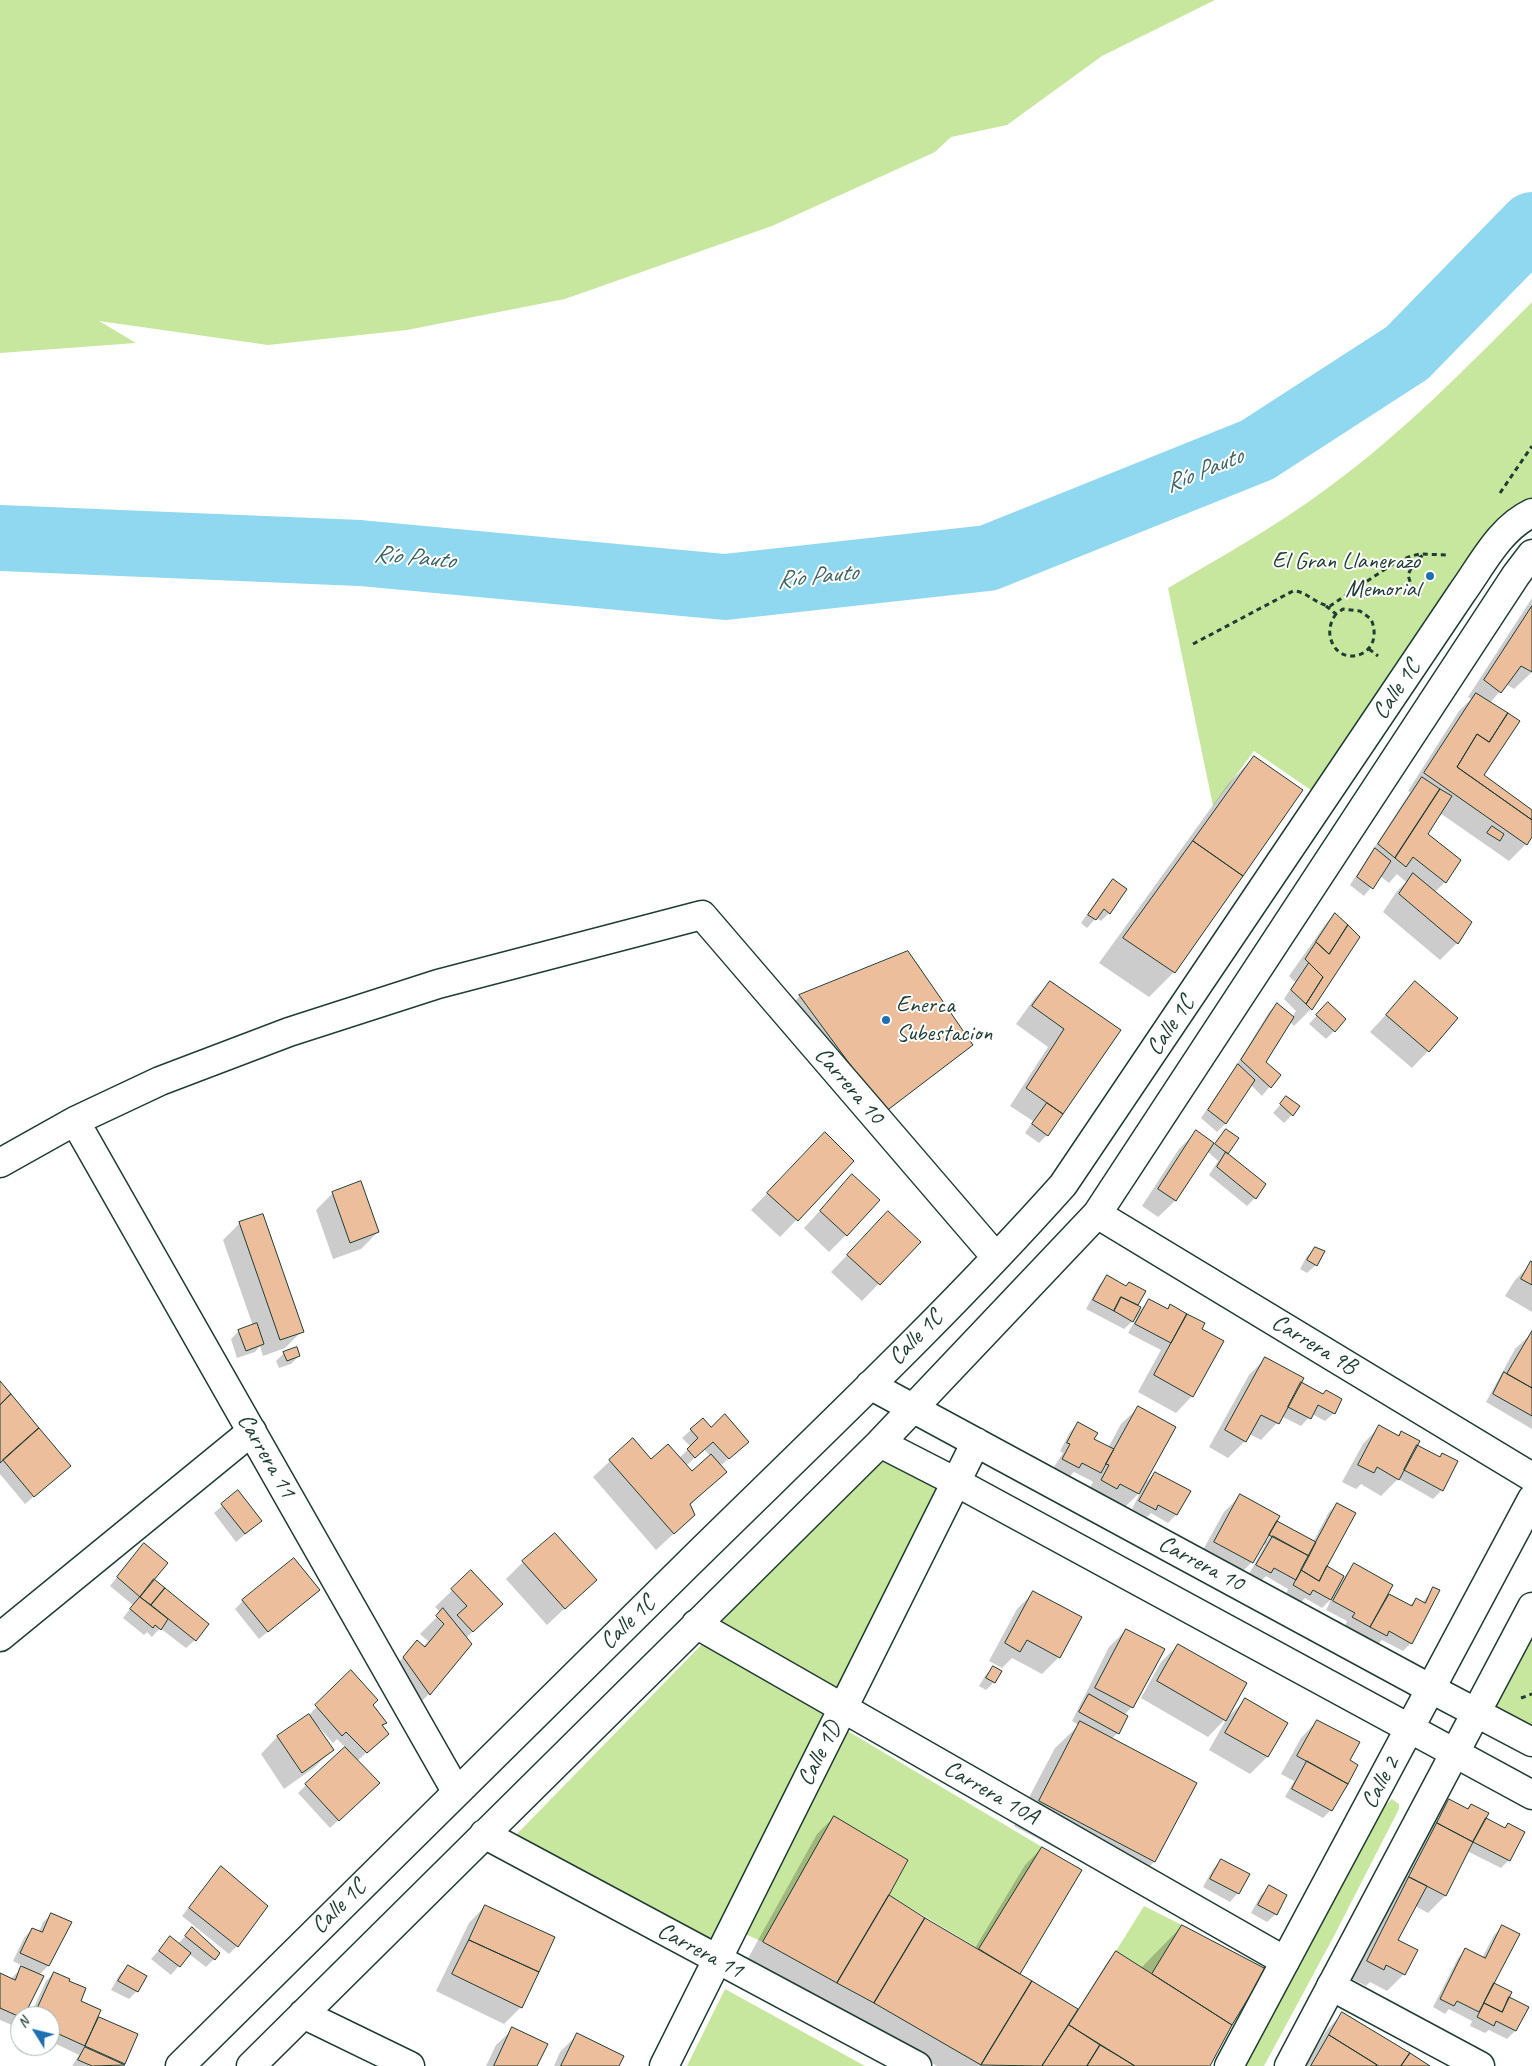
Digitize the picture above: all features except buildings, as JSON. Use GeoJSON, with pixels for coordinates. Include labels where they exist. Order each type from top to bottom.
{"type":"FeatureCollection","features":[{"type":"Feature","properties":{"kind":"street","name":"Calle 1C"},"geometry":{"type":"LineString","coordinates":[[180,2066],[456,1791],[870,1385],[996,1257],[1063,1185],[1464,591],[1508,528],[1519,519],[1532,513]]}},
{"type":"Feature","properties":{"kind":"street","name":"Calle 1C"},"geometry":{"type":"LineString","coordinates":[[251,2066],[880,1443],[1096,1214],[1516,575],[1532,554]]}},
{"type":"Feature","properties":{"kind":"street","name":"Carrera 10"},"geometry":{"type":"LineString","coordinates":[[76,1121],[160,1081],[289,1032],[438,984],[702,915],[996,1257]]}},
{"type":"Feature","properties":{"kind":"street"},"geometry":{"type":"LineString","coordinates":[[0,1163],[76,1121]]}},
{"type":"Feature","properties":{"kind":"street","name":"Carrera 11"},"geometry":{"type":"LineString","coordinates":[[76,1121],[456,1791]]}},
{"type":"Feature","properties":{"kind":"street","name":"Carrera 9B"},"geometry":{"type":"LineString","coordinates":[[1096,1214],[1532,1477]]}},
{"type":"Feature","properties":{"kind":"street","name":"Carrera 10"},"geometry":{"type":"LineString","coordinates":[[870,1385],[1532,1742]]}},
{"type":"Feature","properties":{"kind":"street"},"geometry":{"type":"LineString","coordinates":[[0,1637],[252,1431]]}},
{"type":"Feature","properties":{"kind":"street","name":"Calle 1D"},"geometry":{"type":"LineString","coordinates":[[664,2066],[976,1442]]}},
{"type":"Feature","properties":{"kind":"street","name":"Carrera 10"},"geometry":{"type":"LineString","coordinates":[[880,1443],[956,1482],[1409,1730],[1532,1795]]}},
{"type":"Feature","properties":{"kind":"street","name":"Calle 2"},"geometry":{"type":"LineString","coordinates":[[1229,2066],[1532,1499]]}},
{"type":"Feature","properties":{"kind":"street"},"geometry":{"type":"LineString","coordinates":[[1289,2066],[1532,1607]]}},
{"type":"Feature","properties":{"kind":"street","name":"Carrera 10A"},"geometry":{"type":"LineString","coordinates":[[696,1624],[1285,1961]]}},
{"type":"Feature","properties":{"kind":"street","name":"Carrera 11"},"geometry":{"type":"LineString","coordinates":[[484,1834],[917,2066]]}},
{"type":"Feature","properties":{"kind":"street"},"geometry":{"type":"LineString","coordinates":[[1331,1986],[1480,2066]]}},
{"type":"Feature","properties":{"kind":"street"},"geometry":{"type":"LineString","coordinates":[[303,2014],[410,2066]]}},
{"type":"Feature","properties":{"kind":"path"},"geometry":{"type":"LineString","coordinates":[[1325,606],[1335,604],[1393,564],[1411,556],[1431,554]]}},
{"type":"Feature","properties":{"kind":"path"},"geometry":{"type":"LineString","coordinates":[[1193,644],[1293,591],[1302,593],[1336,614]]}},
{"type":"Feature","properties":{"kind":"path"},"geometry":{"type":"LineString","coordinates":[[1342,608],[1348,608],[1360,611],[1371,619],[1375,634],[1372,645],[1367,651],[1353,656],[1344,655],[1336,648],[1331,639],[1330,628],[1336,614],[1342,608]]}},
{"type":"Feature","properties":{"kind":"green space"},"geometry":{"type":"Polygon","coordinates":[[[0,0],[1215,0],[1102,56],[1007,125],[951,137],[935,152],[772,226],[565,299],[407,330],[268,345],[99,321],[136,343],[0,353],[0,0]]]}},
{"type":"Feature","properties":{"kind":"green space"},"geometry":{"type":"Polygon","coordinates":[[[1532,302],[1532,506],[1318,795],[1254,751],[1213,806],[1168,588],[1287,517],[1353,469],[1432,400],[1532,302]]]}},
{"type":"Feature","properties":{"kind":"green space"},"geometry":{"type":"Polygon","coordinates":[[[881,1454],[940,1486],[836,1696],[715,1629],[881,1454]]]}},
{"type":"Feature","properties":{"kind":"green space"},"geometry":{"type":"Polygon","coordinates":[[[1532,1628],[1532,1735],[1487,1711],[1532,1628]]]}},
{"type":"Feature","properties":{"kind":"green space"},"geometry":{"type":"Polygon","coordinates":[[[705,1641],[829,1709],[711,1946],[512,1839],[705,1641]]]}},
{"type":"Feature","properties":{"kind":"green space"},"geometry":{"type":"Polygon","coordinates":[[[846,1730],[1042,1847],[979,1949],[889,1895],[907,1859],[834,1816],[763,1942],[745,1934],[846,1730]]]}},
{"type":"Feature","properties":{"kind":"green space"},"geometry":{"type":"Polygon","coordinates":[[[1392,1799],[1399,1804],[1399,1809],[1334,1936],[1264,2066],[1246,2066],[1384,1806],[1392,1799]]]}},
{"type":"Feature","properties":{"kind":"green space"},"geometry":{"type":"Polygon","coordinates":[[[1144,1906],[1182,1925],[1152,1974],[1116,1951],[1144,1906]]]}},
{"type":"Feature","properties":{"kind":"green space"},"geometry":{"type":"Polygon","coordinates":[[[725,1989],[865,2066],[687,2066],[725,1989]]]}},
{"type":"Feature","properties":{"kind":"waterway","name":"Río Pauto"},"geometry":{"type":"LineString","coordinates":[[0,538],[360,553],[725,587],[988,558],[1257,450],[1407,353],[1532,225]]}},
{"type":"Feature","properties":{"kind":"place","name":"El Gran Llanerazo Memorial"},"geometry":{"type":"Point","coordinates":[1430,576]}},
{"type":"Feature","properties":{"kind":"place","name":"Enerca Subestacion"},"geometry":{"type":"Point","coordinates":[886,1020]}}]}
